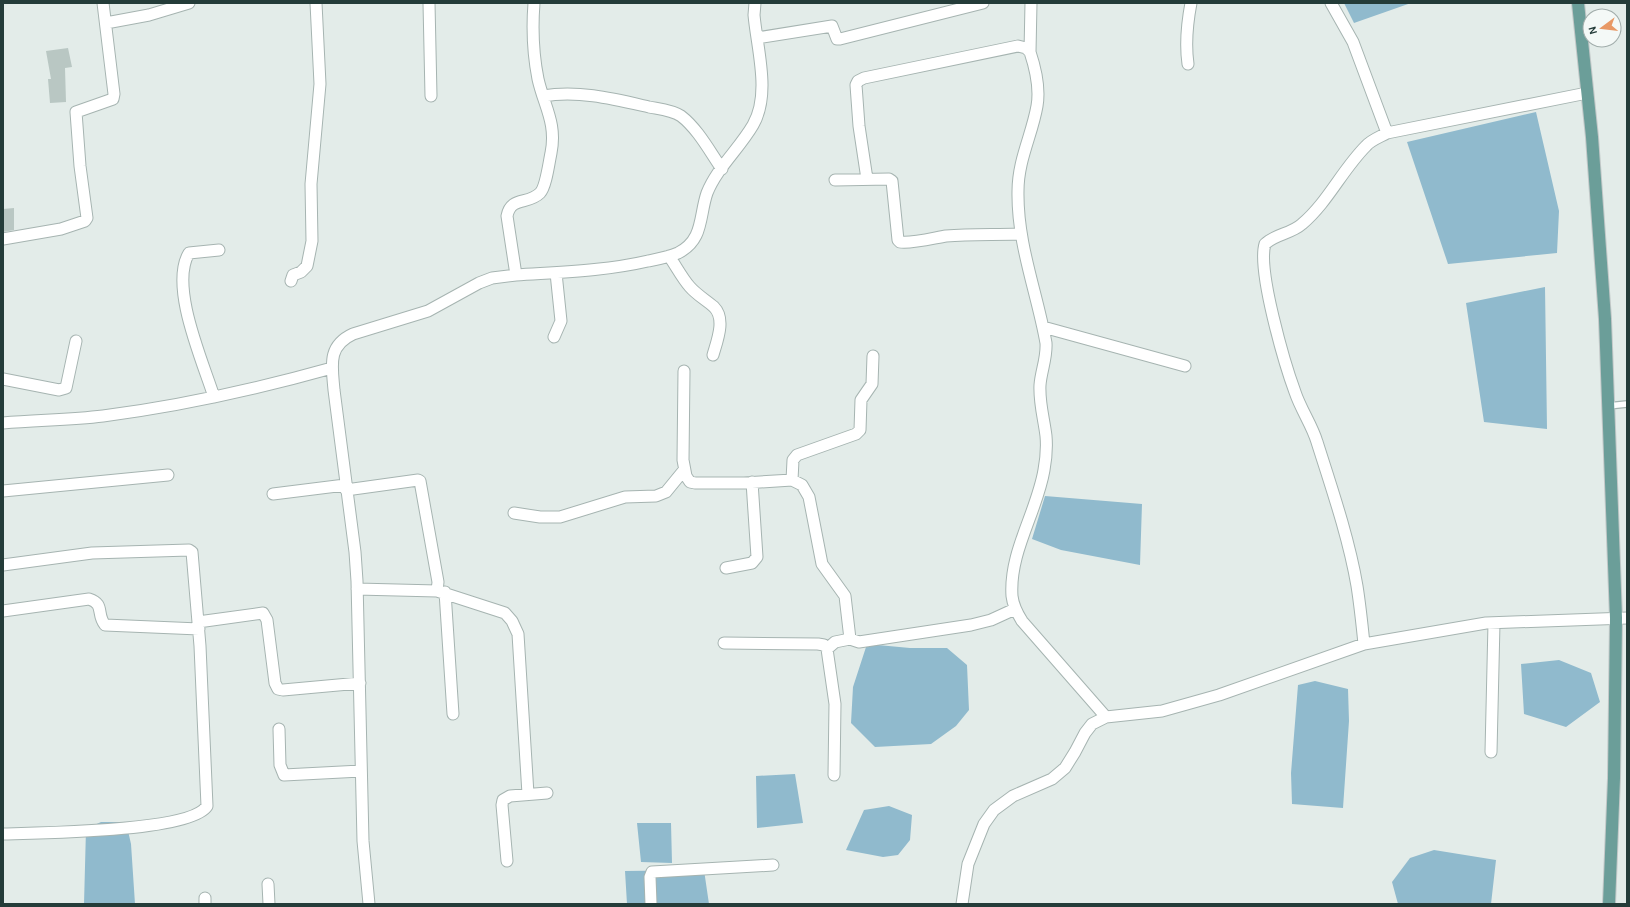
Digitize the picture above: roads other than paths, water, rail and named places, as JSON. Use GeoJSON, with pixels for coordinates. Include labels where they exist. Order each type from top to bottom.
{"type":"FeatureCollection","features":[{"type":"Feature","properties":{"kind":"main road"},"geometry":{"type":"LineString","coordinates":[[1578,3],[1587,93],[1605,319],[1608,406],[1621,618],[1609,904]]}},
{"type":"Feature","properties":{"kind":"street"},"geometry":{"type":"LineString","coordinates":[[3,239],[61,229],[85,222],[87,218],[80,166],[76,112],[113,99],[114,94],[103,3]]}},
{"type":"Feature","properties":{"kind":"street"},"geometry":{"type":"LineString","coordinates":[[106,23],[148,15],[189,3]]}},
{"type":"Feature","properties":{"kind":"street"},"geometry":{"type":"LineString","coordinates":[[290,281],[293,275],[304,270],[307,266],[312,241],[311,184],[320,84],[316,3]]}},
{"type":"Feature","properties":{"kind":"street"},"geometry":{"type":"LineString","coordinates":[[429,3],[431,96]]}},
{"type":"Feature","properties":{"kind":"street"},"geometry":{"type":"LineString","coordinates":[[516,275],[507,216],[509,208],[512,205],[533,198],[541,193],[551,151],[553,131],[550,115],[538,80],[533,34],[534,3]]}},
{"type":"Feature","properties":{"kind":"street"},"geometry":{"type":"LineString","coordinates":[[369,904],[363,841],[360,682],[355,552],[332,368],[336,347],[343,339],[428,311],[479,283],[492,278],[629,266],[678,253],[691,243],[702,220],[708,193],[722,169],[754,124],[759,107],[761,92],[755,3]]}},
{"type":"Feature","properties":{"kind":"street"},"geometry":{"type":"LineString","coordinates":[[757,38],[832,26],[837,39],[840,39],[983,3]]}},
{"type":"Feature","properties":{"kind":"street"},"geometry":{"type":"LineString","coordinates":[[1031,3],[1030,52],[1037,106],[1019,170],[1018,191],[1021,234],[1044,327],[1047,352],[1040,386],[1041,407],[1046,437],[1045,457],[1040,487],[1012,578],[1012,597],[1015,609],[1022,621],[1106,717]]}},
{"type":"Feature","properties":{"kind":"street"},"geometry":{"type":"LineString","coordinates":[[1188,64],[1186,36],[1191,3]]}},
{"type":"Feature","properties":{"kind":"street"},"geometry":{"type":"LineString","coordinates":[[1331,3],[1353,42],[1387,133]]}},
{"type":"Feature","properties":{"kind":"street"},"geometry":{"type":"LineString","coordinates":[[867,180],[859,126],[856,85],[858,81],[864,78],[1018,46],[1026,48],[1030,52]]}},
{"type":"Feature","properties":{"kind":"street"},"geometry":{"type":"LineString","coordinates":[[543,96],[562,92],[611,98],[680,115],[690,124],[722,169]]}},
{"type":"Feature","properties":{"kind":"street"},"geometry":{"type":"LineString","coordinates":[[1364,644],[1357,585],[1350,554],[1317,440],[1296,394],[1285,362],[1269,295],[1264,249],[1270,239],[1302,225],[1327,199],[1353,161],[1367,144],[1387,133],[1587,93]]}},
{"type":"Feature","properties":{"kind":"street"},"geometry":{"type":"LineString","coordinates":[[835,180],[889,179],[892,181],[898,240],[900,242],[905,243],[926,238],[952,236],[1021,234]]}},
{"type":"Feature","properties":{"kind":"street"},"geometry":{"type":"LineString","coordinates":[[214,397],[188,317],[182,288],[186,258],[189,253],[219,250]]}},
{"type":"Feature","properties":{"kind":"street"},"geometry":{"type":"LineString","coordinates":[[669,256],[688,286],[714,308],[719,316],[720,331],[713,355]]}},
{"type":"Feature","properties":{"kind":"street"},"geometry":{"type":"LineString","coordinates":[[554,337],[560,321],[556,273]]}},
{"type":"Feature","properties":{"kind":"street"},"geometry":{"type":"LineString","coordinates":[[1044,327],[1185,366]]}},
{"type":"Feature","properties":{"kind":"street"},"geometry":{"type":"LineString","coordinates":[[3,379],[59,390],[66,388],[76,340]]}},
{"type":"Feature","properties":{"kind":"street"},"geometry":{"type":"LineString","coordinates":[[792,480],[793,460],[797,455],[856,434],[860,430],[862,400],[872,384],[873,356]]}},
{"type":"Feature","properties":{"kind":"street"},"geometry":{"type":"LineString","coordinates":[[3,423],[102,416],[240,392],[332,368]]}},
{"type":"Feature","properties":{"kind":"street"},"geometry":{"type":"LineString","coordinates":[[684,371],[684,470],[690,482],[797,481],[806,490],[822,564],[845,596],[850,640]]}},
{"type":"Feature","properties":{"kind":"street"},"geometry":{"type":"LineString","coordinates":[[514,513],[540,517],[560,517],[625,497],[656,496],[666,492],[684,470]]}},
{"type":"Feature","properties":{"kind":"street"},"geometry":{"type":"LineString","coordinates":[[3,491],[168,475]]}},
{"type":"Feature","properties":{"kind":"street"},"geometry":{"type":"LineString","coordinates":[[273,494],[418,480],[420,482],[438,582],[441,591],[453,714]]}},
{"type":"Feature","properties":{"kind":"street"},"geometry":{"type":"LineString","coordinates":[[726,568],[752,563],[757,557],[752,482]]}},
{"type":"Feature","properties":{"kind":"street"},"geometry":{"type":"LineString","coordinates":[[3,565],[92,553],[189,550],[193,555],[198,626],[207,806],[201,813],[134,828],[82,832],[3,834]]}},
{"type":"Feature","properties":{"kind":"street"},"geometry":{"type":"LineString","coordinates":[[357,589],[441,591],[505,613],[512,621],[518,634],[528,794]]}},
{"type":"Feature","properties":{"kind":"street"},"geometry":{"type":"LineString","coordinates":[[3,610],[89,599],[95,601],[99,605],[102,621],[105,625],[198,626],[263,613],[267,620],[275,683],[278,689],[283,690],[360,682]]}},
{"type":"Feature","properties":{"kind":"street"},"geometry":{"type":"LineString","coordinates":[[827,649],[835,642],[850,640],[859,642],[971,625],[990,620],[1015,609]]}},
{"type":"Feature","properties":{"kind":"street"},"geometry":{"type":"LineString","coordinates":[[962,904],[968,864],[984,824],[994,810],[1012,796],[1052,779],[1065,768],[1085,733],[1092,724],[1106,717],[1162,711],[1219,695],[1364,644],[1494,623],[1621,618]]}},
{"type":"Feature","properties":{"kind":"street"},"geometry":{"type":"LineString","coordinates":[[1491,752],[1494,623]]}},
{"type":"Feature","properties":{"kind":"street"},"geometry":{"type":"LineString","coordinates":[[724,643],[824,645],[827,649],[835,704],[834,776]]}},
{"type":"Feature","properties":{"kind":"street"},"geometry":{"type":"LineString","coordinates":[[279,729],[280,765],[284,775],[361,771]]}},
{"type":"Feature","properties":{"kind":"street"},"geometry":{"type":"LineString","coordinates":[[507,861],[502,805],[503,800],[510,796],[546,793]]}},
{"type":"Feature","properties":{"kind":"street"},"geometry":{"type":"LineString","coordinates":[[650,904],[650,877],[652,872],[773,865]]}},
{"type":"Feature","properties":{"kind":"street"},"geometry":{"type":"LineString","coordinates":[[268,884],[268,904]]}},
{"type":"Feature","properties":{"kind":"lane"},"geometry":{"type":"LineString","coordinates":[[1608,406],[1627,404]]}},
{"type":"Feature","properties":{"kind":"water"},"geometry":{"type":"Polygon","coordinates":[[[1344,3],[1411,3],[1354,23],[1344,3]]]}},
{"type":"Feature","properties":{"kind":"water"},"geometry":{"type":"Polygon","coordinates":[[[1536,112],[1559,211],[1557,253],[1448,264],[1407,142],[1536,112]]]}},
{"type":"Feature","properties":{"kind":"water"},"geometry":{"type":"Polygon","coordinates":[[[1545,287],[1547,429],[1484,422],[1466,303],[1545,287]]]}},
{"type":"Feature","properties":{"kind":"water"},"geometry":{"type":"Polygon","coordinates":[[[1045,496],[1142,504],[1140,565],[1061,550],[1032,539],[1045,496]]]}},
{"type":"Feature","properties":{"kind":"water"},"geometry":{"type":"Polygon","coordinates":[[[867,644],[910,648],[947,648],[967,665],[969,710],[956,726],[931,744],[875,747],[851,723],[853,687],[867,644]]]}},
{"type":"Feature","properties":{"kind":"water"},"geometry":{"type":"Polygon","coordinates":[[[1559,660],[1591,673],[1600,702],[1566,727],[1524,714],[1521,664],[1559,660]]]}},
{"type":"Feature","properties":{"kind":"water"},"geometry":{"type":"Polygon","coordinates":[[[1315,681],[1348,689],[1349,721],[1343,808],[1292,804],[1291,773],[1298,685],[1315,681]]]}},
{"type":"Feature","properties":{"kind":"water"},"geometry":{"type":"Polygon","coordinates":[[[795,774],[803,823],[757,828],[756,776],[795,774]]]}},
{"type":"Feature","properties":{"kind":"water"},"geometry":{"type":"Polygon","coordinates":[[[889,806],[912,815],[910,840],[898,855],[883,857],[846,850],[864,810],[889,806]]]}},
{"type":"Feature","properties":{"kind":"water"},"geometry":{"type":"Polygon","coordinates":[[[101,822],[126,822],[131,844],[135,904],[84,904],[86,829],[101,822]]]}},
{"type":"Feature","properties":{"kind":"water"},"geometry":{"type":"Polygon","coordinates":[[[637,823],[671,823],[672,863],[641,862],[637,823]]]}},
{"type":"Feature","properties":{"kind":"water"},"geometry":{"type":"Polygon","coordinates":[[[1434,850],[1496,860],[1491,904],[1398,904],[1392,882],[1410,858],[1434,850]]]}},
{"type":"Feature","properties":{"kind":"water"},"geometry":{"type":"Polygon","coordinates":[[[704,870],[709,904],[627,904],[625,871],[704,870]]]}}]}
